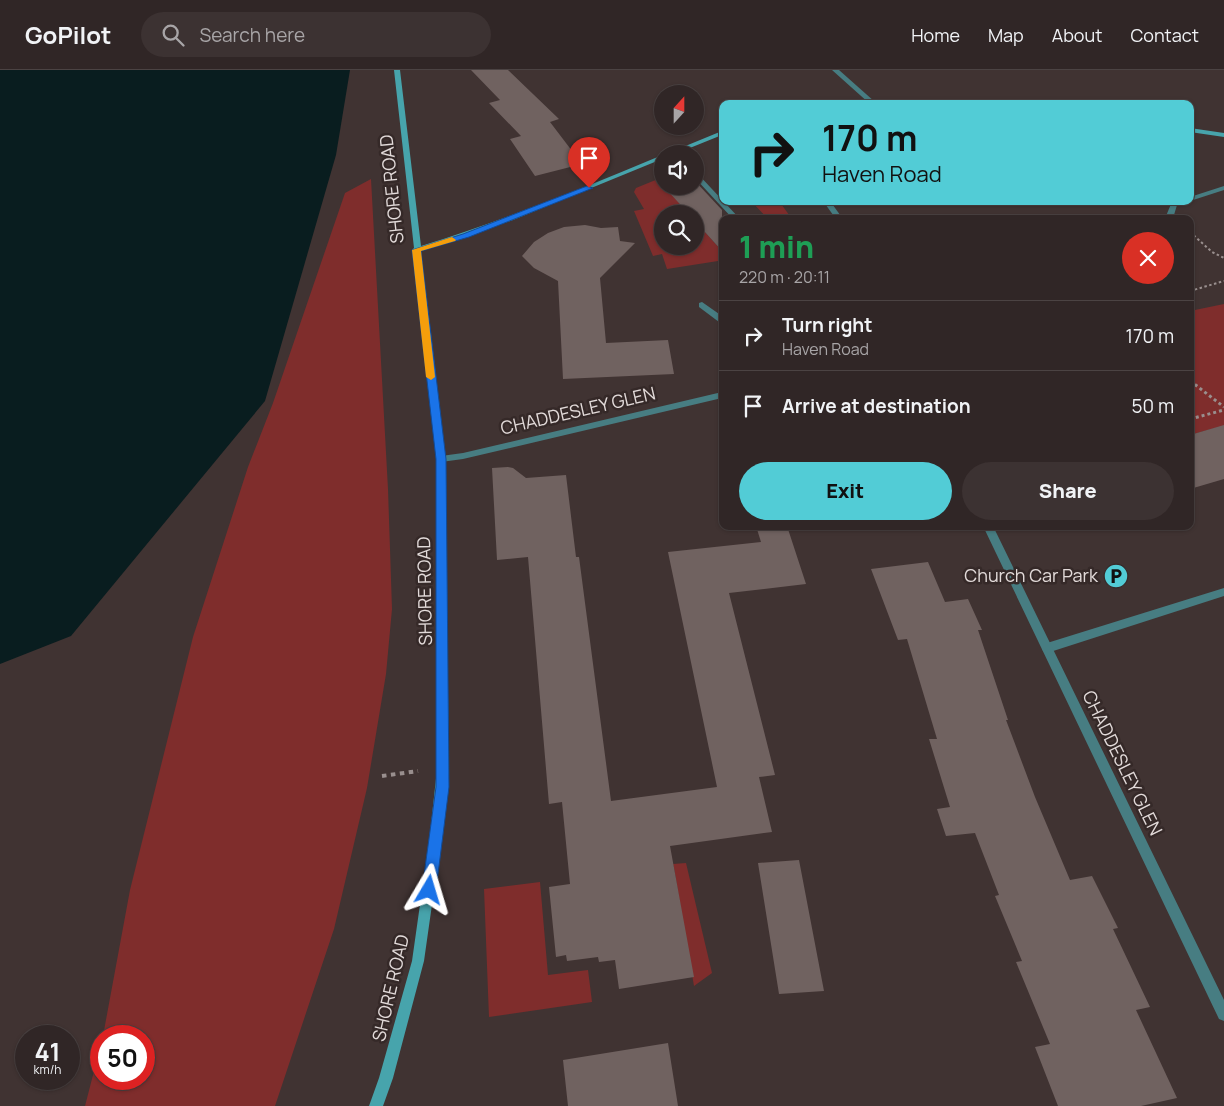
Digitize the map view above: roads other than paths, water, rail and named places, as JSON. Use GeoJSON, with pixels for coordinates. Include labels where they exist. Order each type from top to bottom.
{"type":"FeatureCollection","features":[{"type":"Feature","properties":{"kind":"main road","name":"SHORE ROAD"},"geometry":{"type":"LineString","coordinates":[[376,1106],[386,1078],[418,961],[435,844],[443,768],[441,459],[397,70]]}},
{"type":"Feature","properties":{"kind":"main road"},"geometry":{"type":"LineString","coordinates":[[1194,131],[1224,135]]}},
{"type":"Feature","properties":{"kind":"main road"},"geometry":{"type":"LineString","coordinates":[[695,145],[719,134]]}},
{"type":"Feature","properties":{"kind":"main road"},"geometry":{"type":"LineString","coordinates":[[416,250],[466,236],[571,195],[654,159]]}},
{"type":"Feature","properties":{"kind":"street"},"geometry":{"type":"LineString","coordinates":[[835,70],[870,100]]}},
{"type":"Feature","properties":{"kind":"street"},"geometry":{"type":"LineString","coordinates":[[704,184],[719,200]]}},
{"type":"Feature","properties":{"kind":"street"},"geometry":{"type":"LineString","coordinates":[[1194,198],[1224,188]]}},
{"type":"Feature","properties":{"kind":"street"},"geometry":{"type":"LineString","coordinates":[[724,205],[733,215]]}},
{"type":"Feature","properties":{"kind":"street"},"geometry":{"type":"LineString","coordinates":[[829,205],[837,215]]}},
{"type":"Feature","properties":{"kind":"street"},"geometry":{"type":"LineString","coordinates":[[702,305],[719,318]]}},
{"type":"Feature","properties":{"kind":"street","name":"CHADDESLEY GLEN"},"geometry":{"type":"LineString","coordinates":[[441,459],[463,456],[719,396]]}},
{"type":"Feature","properties":{"kind":"street","name":"CHADDESLEY GLEN"},"geometry":{"type":"LineString","coordinates":[[990,530],[1224,1014]]}},
{"type":"Feature","properties":{"kind":"street"},"geometry":{"type":"LineString","coordinates":[[1048,648],[1224,592]]}},
{"type":"Feature","properties":{"kind":"water"},"geometry":{"type":"Polygon","coordinates":[[[0,70],[350,70],[336,155],[265,401],[71,636],[0,664],[0,70]]]}},
{"type":"Feature","properties":{"kind":"place","name":"Church Car Park"},"geometry":{"type":"Point","coordinates":[1116,576]}}]}
